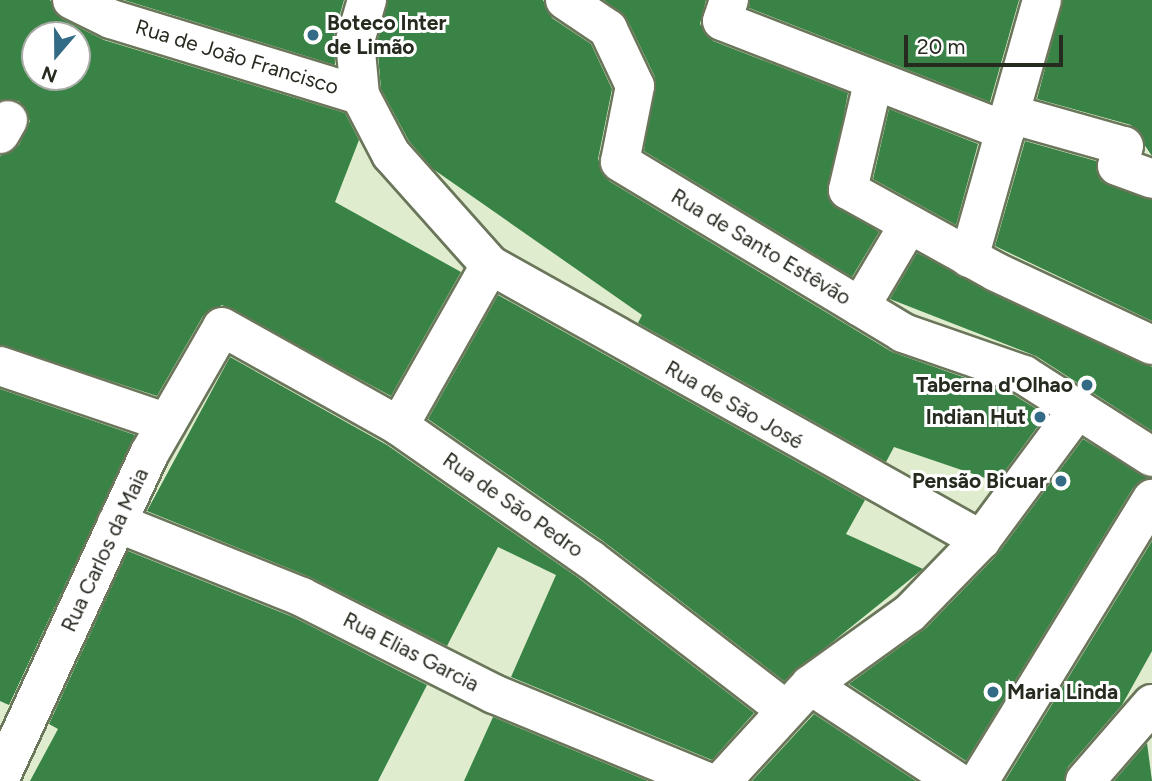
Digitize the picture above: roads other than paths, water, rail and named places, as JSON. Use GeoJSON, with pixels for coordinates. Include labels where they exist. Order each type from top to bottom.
{"type":"FeatureCollection","features":[{"type":"Feature","properties":{"kind":"street","name":"Rua de João Francisco"},"geometry":{"type":"LineString","coordinates":[[72,0],[111,19],[360,95],[391,154],[490,265]]}},
{"type":"Feature","properties":{"kind":"street"},"geometry":{"type":"LineString","coordinates":[[360,95],[355,41],[367,0]]}},
{"type":"Feature","properties":{"kind":"street","name":"Rua de Santo Estêvão"},"geometry":{"type":"LineString","coordinates":[[565,0],[608,29],[635,86],[620,162],[903,333],[1024,375],[1152,457]]}},
{"type":"Feature","properties":{"kind":"street"},"geometry":{"type":"LineString","coordinates":[[729,0],[722,21],[873,83],[1007,122],[1124,146],[1117,166],[1152,178]]}},
{"type":"Feature","properties":{"kind":"street"},"geometry":{"type":"LineString","coordinates":[[970,258],[1038,1]]}},
{"type":"Feature","properties":{"kind":"street"},"geometry":{"type":"LineString","coordinates":[[873,83],[848,190],[970,258],[1152,345]]}},
{"type":"Feature","properties":{"kind":"street"},"geometry":{"type":"LineString","coordinates":[[860,307],[909,223]]}},
{"type":"Feature","properties":{"kind":"street"},"geometry":{"type":"LineString","coordinates":[[399,426],[490,265]]}},
{"type":"Feature","properties":{"kind":"street","name":"Rua de São José"},"geometry":{"type":"LineString","coordinates":[[490,265],[981,540]]}},
{"type":"Feature","properties":{"kind":"street","name":"Rua de São Pedro"},"geometry":{"type":"LineString","coordinates":[[222,327],[399,426],[590,559],[798,697],[956,781]]}},
{"type":"Feature","properties":{"kind":"street","name":"Rua Carlos da Maia"},"geometry":{"type":"LineString","coordinates":[[0,778],[8,738],[167,424],[222,327]]}},
{"type":"Feature","properties":{"kind":"street"},"geometry":{"type":"LineString","coordinates":[[0,366],[167,424]]}},
{"type":"Feature","properties":{"kind":"street"},"geometry":{"type":"LineString","coordinates":[[722,781],[798,697],[910,612],[981,540],[1078,409]]}},
{"type":"Feature","properties":{"kind":"street"},"geometry":{"type":"LineString","coordinates":[[979,781],[1152,499]]}},
{"type":"Feature","properties":{"kind":"street","name":"Rua Elias Garcia"},"geometry":{"type":"LineString","coordinates":[[117,523],[302,597],[494,694],[705,781]]}},
{"type":"Feature","properties":{"kind":"street"},"geometry":{"type":"LineString","coordinates":[[1085,781],[1152,704]]}},
{"type":"Feature","properties":{"kind":"place","name":"Boteco Inter de Limão"},"geometry":{"type":"Point","coordinates":[313,35]}},
{"type":"Feature","properties":{"kind":"place","name":"Taberna d'Olhao"},"geometry":{"type":"Point","coordinates":[1087,385]}},
{"type":"Feature","properties":{"kind":"place","name":"Indian Hut"},"geometry":{"type":"Point","coordinates":[1040,417]}},
{"type":"Feature","properties":{"kind":"place","name":"Pensão Bicuar"},"geometry":{"type":"Point","coordinates":[1061,481]}},
{"type":"Feature","properties":{"kind":"place","name":"Maria Linda"},"geometry":{"type":"Point","coordinates":[993,692]}}]}
